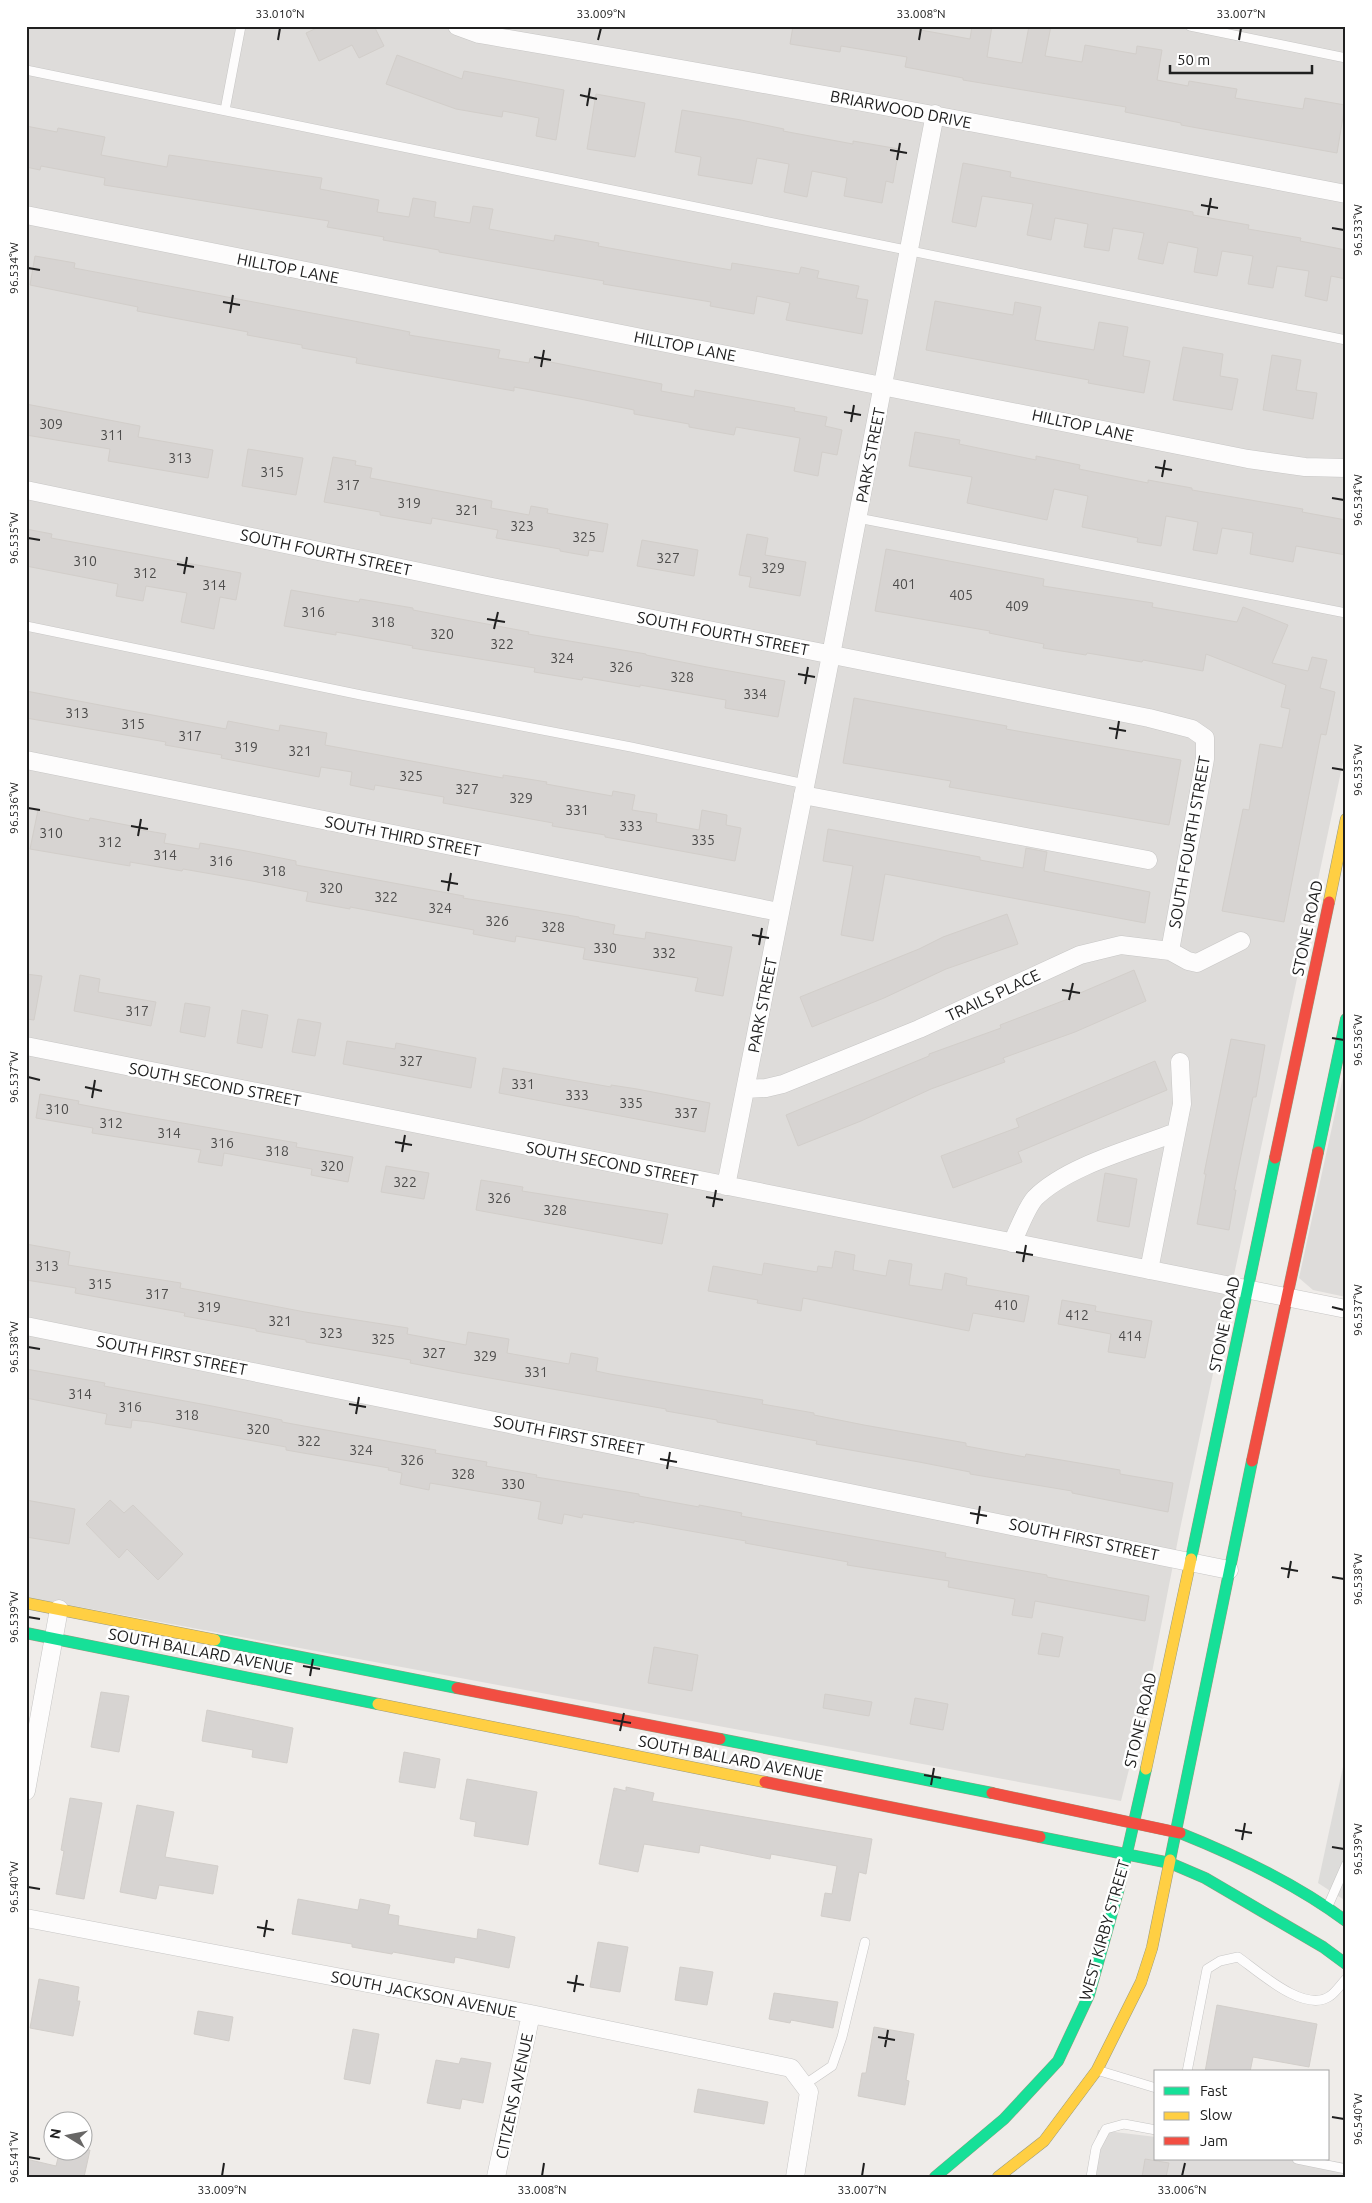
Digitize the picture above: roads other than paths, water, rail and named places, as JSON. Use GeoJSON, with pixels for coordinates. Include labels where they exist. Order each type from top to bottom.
{"type":"FeatureCollection","features":[{"type":"Feature","properties":{"kind":"main road","name":"STONE ROAD"},"geometry":{"type":"LineString","coordinates":[[1130,1836],[1191,1562],[1346,819]]}},
{"type":"Feature","properties":{"kind":"main road"},"geometry":{"type":"LineString","coordinates":[[998,2177],[1044,2141],[1097,2070],[1141,1982],[1152,1948],[1229,1570],[1346,1019]]}},
{"type":"Feature","properties":{"kind":"main road","name":"SOUTH BALLARD AVENUE"},"geometry":{"type":"LineString","coordinates":[[26,1603],[508,1697],[1176,1831],[1275,1878],[1327,1907],[1346,1921]]}},
{"type":"Feature","properties":{"kind":"main road","name":"SOUTH BALLARD AVENUE"},"geometry":{"type":"LineString","coordinates":[[26,1633],[503,1720],[1170,1863],[1205,1878],[1323,1947],[1346,1964]]}},
{"type":"Feature","properties":{"kind":"main road"},"geometry":{"type":"LineString","coordinates":[[503,1720],[508,1697]]}},
{"type":"Feature","properties":{"kind":"main road","name":"WEST KIRBY STREET"},"geometry":{"type":"LineString","coordinates":[[935,2177],[1004,2119],[1058,2061],[1089,1995],[1119,1888],[1130,1836]]}},
{"type":"Feature","properties":{"kind":"street","name":"BRIARWOOD DRIVE"},"geometry":{"type":"LineString","coordinates":[[456,26],[479,34],[935,114],[1346,194]]}},
{"type":"Feature","properties":{"kind":"street","name":"PARK STREET"},"geometry":{"type":"LineString","coordinates":[[726,1186],[858,518],[935,114]]}},
{"type":"Feature","properties":{"kind":"street","name":"HILLTOP LANE"},"geometry":{"type":"LineString","coordinates":[[26,215],[329,277],[883,384],[1248,459],[1305,467],[1346,468]]}},
{"type":"Feature","properties":{"kind":"street","name":"SOUTH FOURTH STREET"},"geometry":{"type":"LineString","coordinates":[[26,490],[487,586],[1158,720],[1192,730],[1205,738],[1205,759],[1170,951]]}},
{"type":"Feature","properties":{"kind":"street","name":"SOUTH THIRD STREET"},"geometry":{"type":"LineString","coordinates":[[26,760],[779,912]]}},
{"type":"Feature","properties":{"kind":"street"},"geometry":{"type":"LineString","coordinates":[[804,789],[1148,860]]}},
{"type":"Feature","properties":{"kind":"street","name":"TRAILS PLACE"},"geometry":{"type":"LineString","coordinates":[[746,1089],[766,1088],[783,1084],[919,1029],[1080,955],[1121,945],[1170,951],[1188,961],[1197,963],[1241,941]]}},
{"type":"Feature","properties":{"kind":"street","name":"SOUTH SECOND STREET"},"geometry":{"type":"LineString","coordinates":[[26,1046],[1346,1309]]}},
{"type":"Feature","properties":{"kind":"street"},"geometry":{"type":"LineString","coordinates":[[1149,1270],[1174,1133],[1182,1104],[1180,1062]]}},
{"type":"Feature","properties":{"kind":"street"},"geometry":{"type":"LineString","coordinates":[[1012,1243],[1034,1200],[1054,1183],[1098,1161],[1174,1133]]}},
{"type":"Feature","properties":{"kind":"street","name":"SOUTH FIRST STREET"},"geometry":{"type":"LineString","coordinates":[[26,1326],[1229,1570]]}},
{"type":"Feature","properties":{"kind":"street"},"geometry":{"type":"LineString","coordinates":[[26,1791],[59,1610]]}},
{"type":"Feature","properties":{"kind":"street","name":"SOUTH JACKSON AVENUE"},"geometry":{"type":"LineString","coordinates":[[26,1918],[531,2014],[792,2068],[807,2088]]}},
{"type":"Feature","properties":{"kind":"street","name":"CITIZENS AVENUE"},"geometry":{"type":"LineString","coordinates":[[496,2177],[531,2014]]}},
{"type":"Feature","properties":{"kind":"street"},"geometry":{"type":"LineString","coordinates":[[795,2177],[807,2088]]}},
{"type":"Feature","properties":{"kind":"lane"},"geometry":{"type":"LineString","coordinates":[[225,110],[241,26]]}},
{"type":"Feature","properties":{"kind":"lane"},"geometry":{"type":"LineString","coordinates":[[1190,26],[1346,58]]}},
{"type":"Feature","properties":{"kind":"lane"},"geometry":{"type":"LineString","coordinates":[[26,70],[1346,340]]}},
{"type":"Feature","properties":{"kind":"lane"},"geometry":{"type":"LineString","coordinates":[[858,518],[1346,613]]}},
{"type":"Feature","properties":{"kind":"lane"},"geometry":{"type":"LineString","coordinates":[[26,626],[804,789]]}},
{"type":"Feature","properties":{"kind":"lane"},"geometry":{"type":"LineString","coordinates":[[1327,1907],[1346,1865]]}},
{"type":"Feature","properties":{"kind":"lane"},"geometry":{"type":"LineString","coordinates":[[807,2088],[832,2066],[842,2036],[865,1942]]}},
{"type":"Feature","properties":{"kind":"lane"},"geometry":{"type":"LineString","coordinates":[[1187,2070],[1207,1969],[1220,1961],[1238,1957],[1294,1996],[1309,2002],[1329,1997],[1346,1979]]}},
{"type":"Feature","properties":{"kind":"lane"},"geometry":{"type":"LineString","coordinates":[[1097,2070],[1154,2087]]}},
{"type":"Feature","properties":{"kind":"lane"},"geometry":{"type":"LineString","coordinates":[[1091,2177],[1096,2148],[1106,2129],[1124,2124],[1154,2130]]}},
{"type":"Feature","properties":{"kind":"lane"},"geometry":{"type":"LineString","coordinates":[[1301,2160],[1346,2169]]}}]}
